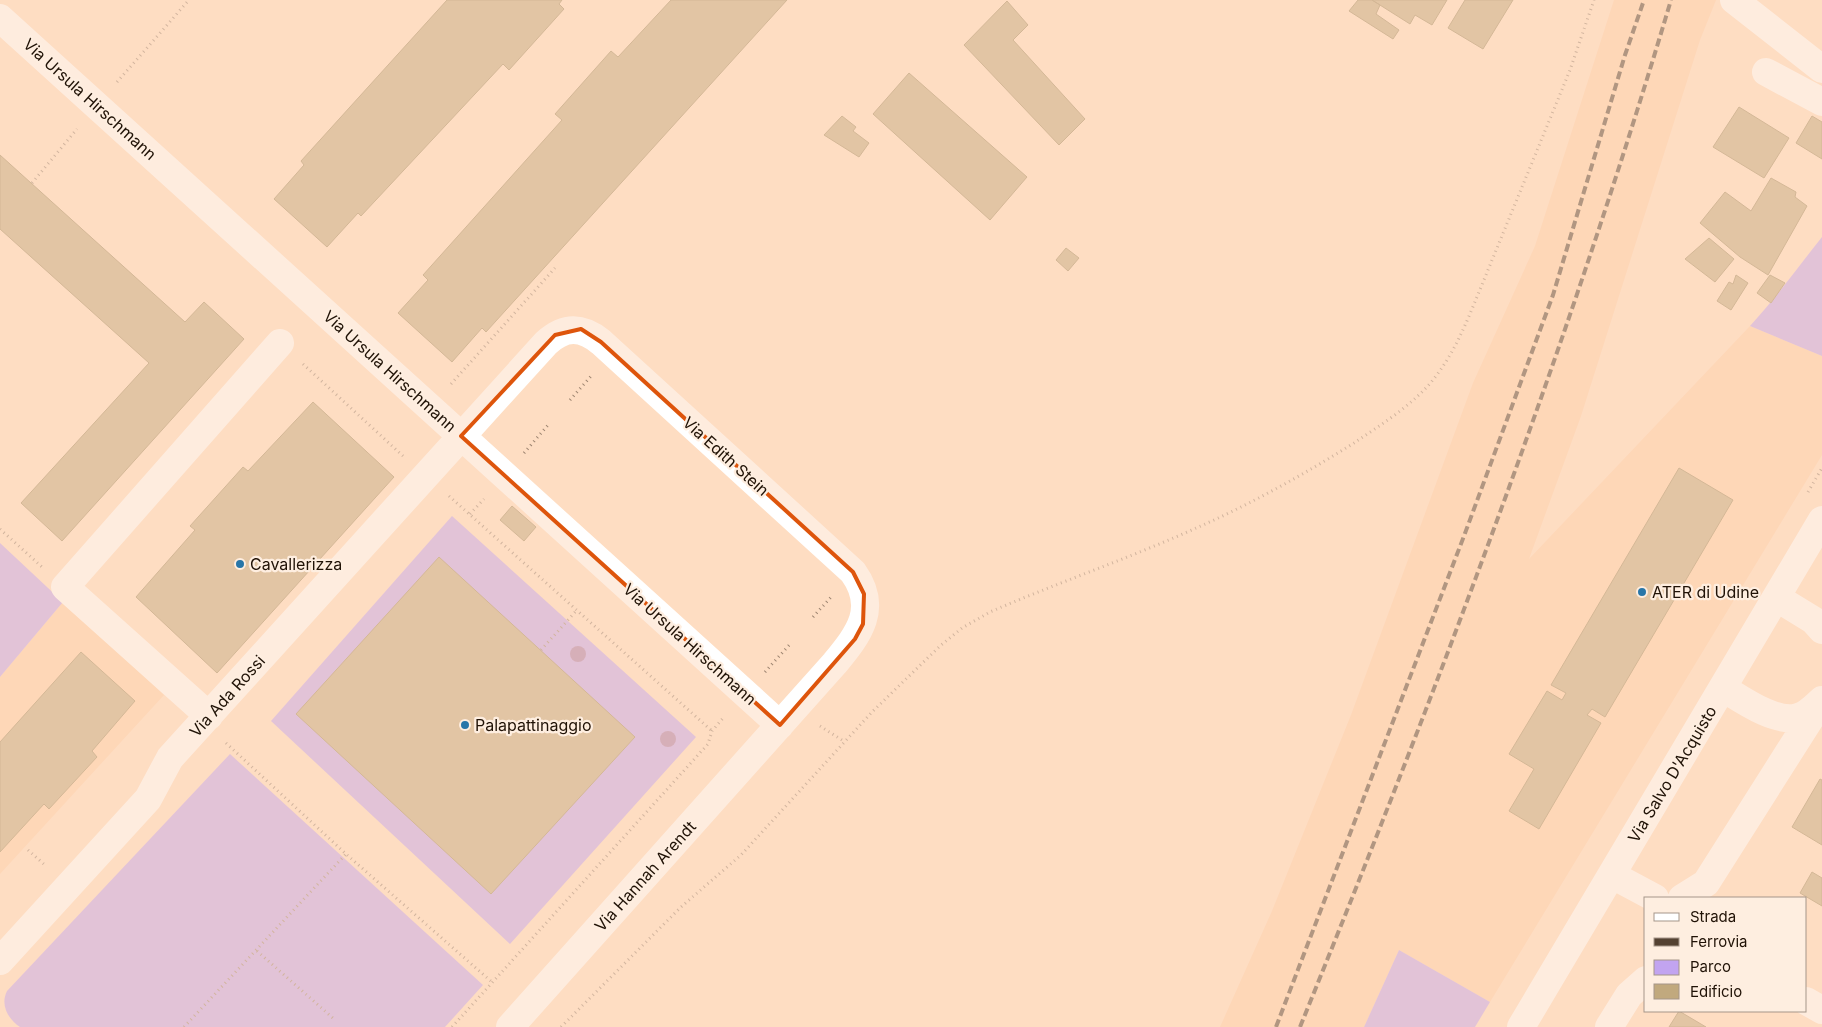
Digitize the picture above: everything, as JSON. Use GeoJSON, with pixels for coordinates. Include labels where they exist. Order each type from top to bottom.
{"type":"FeatureCollection","features":[{"type":"Feature","properties":{"kind":"street"},"geometry":{"type":"LineString","coordinates":[[1734,0],[1822,69]]}},
{"type":"Feature","properties":{"kind":"street","name":"Via Ursula Hirschmann"},"geometry":{"type":"LineString","coordinates":[[0,18],[780,726]]}},
{"type":"Feature","properties":{"kind":"street"},"geometry":{"type":"LineString","coordinates":[[1766,72],[1822,102]]}},
{"type":"Feature","properties":{"kind":"street","name":"Via Edith Stein"},"geometry":{"type":"LineString","coordinates":[[461,436],[555,335],[565,330],[581,330],[601,342],[853,572],[859,580],[864,594],[866,609],[855,639],[780,726]]}},
{"type":"Feature","properties":{"kind":"street"},"geometry":{"type":"LineString","coordinates":[[209,716],[65,587],[280,343]]}},
{"type":"Feature","properties":{"kind":"street","name":"Via Ada Rossi"},"geometry":{"type":"LineString","coordinates":[[0,961],[148,799],[170,758],[461,436]]}},
{"type":"Feature","properties":{"kind":"street","name":"Via Salvo D'Acquisto"},"geometry":{"type":"LineString","coordinates":[[1521,1027],[1822,520]]}},
{"type":"Feature","properties":{"kind":"street"},"geometry":{"type":"LineString","coordinates":[[1777,598],[1812,620],[1822,630]]}},
{"type":"Feature","properties":{"kind":"street"},"geometry":{"type":"LineString","coordinates":[[1723,688],[1759,710],[1781,717],[1798,718],[1822,700]]}},
{"type":"Feature","properties":{"kind":"street"},"geometry":{"type":"LineString","coordinates":[[1684,897],[1706,883],[1822,700]]}},
{"type":"Feature","properties":{"kind":"street","name":"Via Hannah Arendt"},"geometry":{"type":"LineString","coordinates":[[510,1027],[780,726]]}},
{"type":"Feature","properties":{"kind":"street"},"geometry":{"type":"LineString","coordinates":[[1612,875],[1654,897]]}},
{"type":"Feature","properties":{"kind":"street"},"geometry":{"type":"LineString","coordinates":[[1609,1027],[1629,995],[1644,982]]}},
{"type":"Feature","properties":{"kind":"street"},"geometry":{"type":"LineString","coordinates":[[1807,1002],[1822,1010]]}},
{"type":"Feature","properties":{"kind":"path"},"geometry":{"type":"LineString","coordinates":[[113,86],[189,0]]}},
{"type":"Feature","properties":{"kind":"path"},"geometry":{"type":"LineString","coordinates":[[561,1027],[681,908],[741,855],[872,712],[940,646],[962,628],[997,609],[1194,529],[1258,498],[1320,465],[1361,438],[1421,393],[1436,377],[1455,347],[1472,309],[1570,70],[1594,0]]}},
{"type":"Feature","properties":{"kind":"path"},"geometry":{"type":"LineString","coordinates":[[110,75],[124,88]]}},
{"type":"Feature","properties":{"kind":"path"},"geometry":{"type":"LineString","coordinates":[[32,183],[81,125]]}},
{"type":"Feature","properties":{"kind":"path"},"geometry":{"type":"LineString","coordinates":[[443,379],[450,385],[555,268]]}},
{"type":"Feature","properties":{"kind":"path"},"geometry":{"type":"LineString","coordinates":[[280,343],[410,462]]}},
{"type":"Feature","properties":{"kind":"path"},"geometry":{"type":"LineString","coordinates":[[570,400],[596,370]]}},
{"type":"Feature","properties":{"kind":"path"},"geometry":{"type":"LineString","coordinates":[[520,457],[548,425]]}},
{"type":"Feature","properties":{"kind":"path"},"geometry":{"type":"LineString","coordinates":[[444,492],[712,731],[708,744],[452,1027]]}},
{"type":"Feature","properties":{"kind":"path"},"geometry":{"type":"LineString","coordinates":[[470,514],[486,496]]}},
{"type":"Feature","properties":{"kind":"path"},"geometry":{"type":"LineString","coordinates":[[0,529],[65,587]]}},
{"type":"Feature","properties":{"kind":"path"},"geometry":{"type":"LineString","coordinates":[[812,618],[838,589]]}},
{"type":"Feature","properties":{"kind":"path"},"geometry":{"type":"LineString","coordinates":[[541,650],[577,610]]}},
{"type":"Feature","properties":{"kind":"path"},"geometry":{"type":"LineString","coordinates":[[765,673],[791,643]]}},
{"type":"Feature","properties":{"kind":"path"},"geometry":{"type":"LineString","coordinates":[[222,740],[346,854],[493,983]]}},
{"type":"Feature","properties":{"kind":"path"},"geometry":{"type":"LineString","coordinates":[[28,850],[49,869]]}},
{"type":"Feature","properties":{"kind":"path"},"geometry":{"type":"LineString","coordinates":[[184,1027],[346,854]]}},
{"type":"Feature","properties":{"kind":"path"},"geometry":{"type":"LineString","coordinates":[[257,951],[334,1018]]}},
{"type":"Feature","properties":{"kind":"highlighted area"},"geometry":{"type":"Polygon","coordinates":[[[581,329],[601,342],[853,572],[864,594],[863,624],[855,639],[780,725],[461,436],[555,335],[581,329]]]}},
{"type":"Feature","properties":{"kind":"shaded area"},"geometry":{"type":"Polygon","coordinates":[[[1614,0],[1716,0],[1700,40],[1581,416],[1529,559],[1750,326],[1822,356],[1822,455],[1490,1002],[1399,950],[1364,1027],[1220,1027],[1272,911],[1351,715],[1473,383],[1535,246],[1614,0]]]}},
{"type":"Feature","properties":{"kind":"shaded area"},"geometry":{"type":"Polygon","coordinates":[[[63,602],[164,695],[0,874],[0,677],[63,602]]]}},
{"type":"Feature","properties":{"kind":"green space"},"geometry":{"type":"Polygon","coordinates":[[[1822,237],[1822,356],[1750,326],[1822,237]]]}},
{"type":"Feature","properties":{"kind":"green space","name":"Palapattinaggio"},"geometry":{"type":"Polygon","coordinates":[[[452,516],[696,737],[510,944],[271,721],[452,516]]]}},
{"type":"Feature","properties":{"kind":"green space"},"geometry":{"type":"Polygon","coordinates":[[[0,543],[63,602],[0,677],[0,543]]]}},
{"type":"Feature","properties":{"kind":"green space"},"geometry":{"type":"Polygon","coordinates":[[[230,754],[483,985],[445,1027],[20,1027],[12,1020],[6,1011],[4,1001],[7,991],[230,754]]]}},
{"type":"Feature","properties":{"kind":"green space"},"geometry":{"type":"Polygon","coordinates":[[[1399,950],[1490,1002],[1475,1027],[1364,1027],[1399,950]]]}},
{"type":"Feature","properties":{"kind":"building"},"geometry":{"type":"Polygon","coordinates":[[[447,0],[562,0],[559,4],[564,9],[509,70],[503,64],[361,216],[358,213],[327,247],[274,199],[304,165],[301,161],[447,0]]]}},
{"type":"Feature","properties":{"kind":"building"},"geometry":{"type":"Polygon","coordinates":[[[671,0],[787,0],[486,332],[482,328],[452,362],[398,313],[428,280],[423,275],[562,120],[555,114],[611,51],[618,57],[671,0]]]}},
{"type":"Feature","properties":{"kind":"building"},"geometry":{"type":"Polygon","coordinates":[[[1358,0],[1372,0],[1380,5],[1376,14],[1399,30],[1393,39],[1349,11],[1358,0]]]}},
{"type":"Feature","properties":{"kind":"building"},"geometry":{"type":"Polygon","coordinates":[[[1372,0],[1447,0],[1432,25],[1415,15],[1410,24],[1372,0]]]}},
{"type":"Feature","properties":{"kind":"building"},"geometry":{"type":"Polygon","coordinates":[[[1465,0],[1513,0],[1483,49],[1448,28],[1465,0]]]}},
{"type":"Feature","properties":{"kind":"building"},"geometry":{"type":"Polygon","coordinates":[[[1007,1],[1028,25],[1013,40],[1085,119],[1059,145],[964,45],[1007,1]]]}},
{"type":"Feature","properties":{"kind":"building"},"geometry":{"type":"Polygon","coordinates":[[[909,73],[1027,177],[990,220],[873,114],[909,73]]]}},
{"type":"Feature","properties":{"kind":"building"},"geometry":{"type":"Polygon","coordinates":[[[1739,107],[1789,138],[1764,178],[1713,147],[1739,107]]]}},
{"type":"Feature","properties":{"kind":"building"},"geometry":{"type":"Polygon","coordinates":[[[842,116],[856,127],[853,131],[869,143],[859,157],[824,135],[842,116]]]}},
{"type":"Feature","properties":{"kind":"building"},"geometry":{"type":"Polygon","coordinates":[[[1812,116],[1822,122],[1822,159],[1796,143],[1812,116]]]}},
{"type":"Feature","properties":{"kind":"building"},"geometry":{"type":"Polygon","coordinates":[[[0,155],[185,322],[204,302],[244,339],[62,541],[21,503],[149,363],[0,229],[0,155]]]}},
{"type":"Feature","properties":{"kind":"building"},"geometry":{"type":"Polygon","coordinates":[[[1771,178],[1796,192],[1795,197],[1807,206],[1768,275],[1740,257],[1700,223],[1725,192],[1751,211],[1771,178]]]}},
{"type":"Feature","properties":{"kind":"building"},"geometry":{"type":"Polygon","coordinates":[[[1709,238],[1734,259],[1715,282],[1685,259],[1709,238]]]}},
{"type":"Feature","properties":{"kind":"building"},"geometry":{"type":"Polygon","coordinates":[[[1066,248],[1079,258],[1068,271],[1056,260],[1066,248]]]}},
{"type":"Feature","properties":{"kind":"building"},"geometry":{"type":"Polygon","coordinates":[[[1736,275],[1748,283],[1731,310],[1717,301],[1729,282],[1733,284],[1736,275]]]}},
{"type":"Feature","properties":{"kind":"building"},"geometry":{"type":"Polygon","coordinates":[[[1770,275],[1785,283],[1771,303],[1757,293],[1770,275]]]}},
{"type":"Feature","properties":{"kind":"building","name":"Cavallerizza"},"geometry":{"type":"Polygon","coordinates":[[[313,402],[394,477],[217,673],[136,597],[195,530],[190,526],[243,467],[248,471],[313,402]]]}},
{"type":"Feature","properties":{"kind":"building","name":"ATER di Udine"},"geometry":{"type":"Polygon","coordinates":[[[1679,468],[1733,500],[1605,717],[1592,709],[1587,715],[1601,723],[1539,829],[1509,811],[1534,769],[1509,754],[1547,691],[1562,700],[1566,693],[1551,685],[1679,468]]]}},
{"type":"Feature","properties":{"kind":"building"},"geometry":{"type":"Polygon","coordinates":[[[512,506],[536,527],[524,541],[500,520],[512,506]]]}},
{"type":"Feature","properties":{"kind":"building","name":"Palapattinaggio"},"geometry":{"type":"Polygon","coordinates":[[[439,557],[635,737],[491,894],[296,714],[439,557]]]}},
{"type":"Feature","properties":{"kind":"building"},"geometry":{"type":"Polygon","coordinates":[[[81,652],[135,701],[92,751],[97,757],[49,809],[44,804],[0,852],[0,742],[81,652]]]}},
{"type":"Feature","properties":{"kind":"building"},"geometry":{"type":"Polygon","coordinates":[[[1820,779],[1822,780],[1822,845],[1792,827],[1820,779]]]}},
{"type":"Feature","properties":{"kind":"building"},"geometry":{"type":"Polygon","coordinates":[[[1812,872],[1822,878],[1822,906],[1800,893],[1812,872]]]}},
{"type":"Feature","properties":{"kind":"building"},"geometry":{"type":"Polygon","coordinates":[[[1678,1012],[1681,1012],[1706,1027],[1669,1027],[1678,1012]]]}},
{"type":"Feature","properties":{"kind":"railway"},"geometry":{"type":"LineString","coordinates":[[1276,1027],[1464,536],[1553,295],[1625,55],[1644,0]]}},
{"type":"Feature","properties":{"kind":"railway"},"geometry":{"type":"LineString","coordinates":[[1300,1027],[1401,773],[1498,518],[1588,260],[1631,131],[1671,0]]}},
{"type":"Feature","properties":{"kind":"place","name":"Cavallerizza"},"geometry":{"type":"Point","coordinates":[240,564]}},
{"type":"Feature","properties":{"kind":"place","name":"ATER di Udine"},"geometry":{"type":"Point","coordinates":[1642,592]}},
{"type":"Feature","properties":{"kind":"place","name":"Palapattinaggio"},"geometry":{"type":"Point","coordinates":[465,725]}}]}
